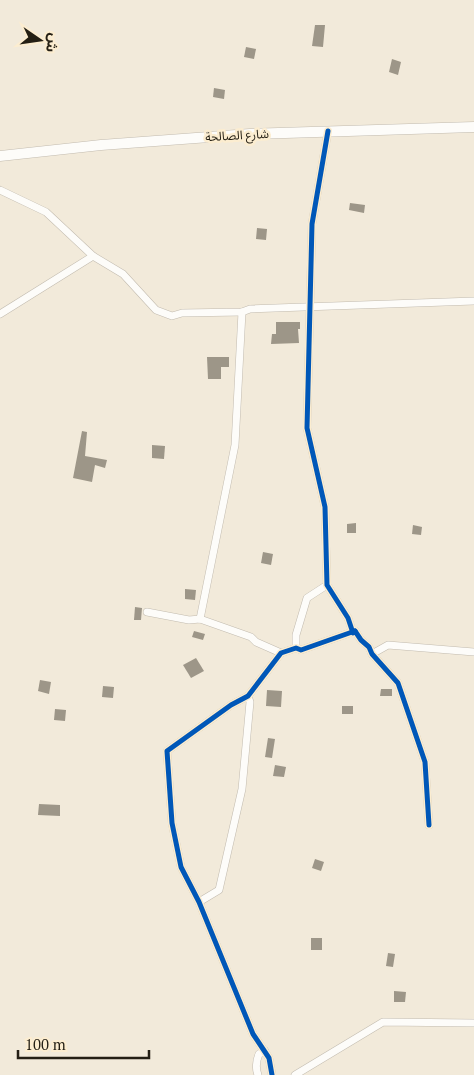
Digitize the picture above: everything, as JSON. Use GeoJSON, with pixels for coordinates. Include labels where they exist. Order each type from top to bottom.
{"type":"FeatureCollection","features":[{"type":"Feature","properties":{"kind":"main road","name":"شارع الصالحة"},"geometry":{"type":"LineString","coordinates":[[0,156],[101,145],[250,134],[474,127]]}},
{"type":"Feature","properties":{"kind":"street"},"geometry":{"type":"LineString","coordinates":[[328,131],[312,224],[307,428],[325,507],[327,585],[354,631],[398,683],[425,762],[429,824]]}},
{"type":"Feature","properties":{"kind":"street"},"geometry":{"type":"LineString","coordinates":[[0,190],[46,212],[93,256],[123,274],[156,310],[172,316],[182,313],[242,312],[250,309],[310,306],[474,301]]}},
{"type":"Feature","properties":{"kind":"street"},"geometry":{"type":"LineString","coordinates":[[0,314],[93,256]]}},
{"type":"Feature","properties":{"kind":"street"},"geometry":{"type":"LineString","coordinates":[[200,619],[235,445],[242,312]]}},
{"type":"Feature","properties":{"kind":"street"},"geometry":{"type":"LineString","coordinates":[[296,648],[296,635],[306,598],[327,585]]}},
{"type":"Feature","properties":{"kind":"street"},"geometry":{"type":"LineString","coordinates":[[147,612],[189,620],[200,619],[251,637],[256,642],[281,654]]}},
{"type":"Feature","properties":{"kind":"street"},"geometry":{"type":"LineString","coordinates":[[272,1075],[269,1058],[253,1034],[199,902],[181,867],[172,823],[167,751],[231,705],[248,696],[281,654],[296,648],[301,650],[354,631]]}},
{"type":"Feature","properties":{"kind":"street"},"geometry":{"type":"LineString","coordinates":[[372,654],[388,644],[474,652]]}},
{"type":"Feature","properties":{"kind":"street"},"geometry":{"type":"LineString","coordinates":[[199,902],[219,890],[242,789],[250,702],[248,696]]}},
{"type":"Feature","properties":{"kind":"street"},"geometry":{"type":"LineString","coordinates":[[296,1075],[383,1022],[474,1023]]}},
{"type":"Feature","properties":{"kind":"street"},"geometry":{"type":"LineString","coordinates":[[258,1075],[257,1059],[259,1054],[264,1051]]}},
{"type":"Feature","properties":{"kind":"building"},"geometry":{"type":"Polygon","coordinates":[[[315,25],[325,25],[323,47],[312,46],[315,25]]]}},
{"type":"Feature","properties":{"kind":"building"},"geometry":{"type":"Polygon","coordinates":[[[246,47],[256,49],[254,59],[244,57],[246,47]]]}},
{"type":"Feature","properties":{"kind":"building"},"geometry":{"type":"Polygon","coordinates":[[[392,59],[401,62],[398,75],[389,72],[392,59]]]}},
{"type":"Feature","properties":{"kind":"building"},"geometry":{"type":"Polygon","coordinates":[[[214,88],[225,90],[224,99],[213,97],[214,88]]]}},
{"type":"Feature","properties":{"kind":"building"},"geometry":{"type":"Polygon","coordinates":[[[350,203],[365,205],[364,213],[349,210],[350,203]]]}},
{"type":"Feature","properties":{"kind":"building"},"geometry":{"type":"Polygon","coordinates":[[[257,228],[267,229],[266,240],[256,239],[257,228]]]}},
{"type":"Feature","properties":{"kind":"building"},"geometry":{"type":"Polygon","coordinates":[[[276,322],[300,322],[300,329],[298,329],[299,343],[271,344],[272,334],[276,334],[276,322]]]}},
{"type":"Feature","properties":{"kind":"building"},"geometry":{"type":"Polygon","coordinates":[[[207,357],[229,357],[229,367],[221,367],[221,379],[208,379],[207,357]]]}},
{"type":"Feature","properties":{"kind":"building"},"geometry":{"type":"Polygon","coordinates":[[[82,431],[87,432],[85,456],[107,460],[105,468],[95,465],[92,482],[73,478],[82,431]]]}},
{"type":"Feature","properties":{"kind":"building"},"geometry":{"type":"Polygon","coordinates":[[[152,445],[165,446],[164,459],[152,458],[152,445]]]}},
{"type":"Feature","properties":{"kind":"building"},"geometry":{"type":"Polygon","coordinates":[[[356,523],[356,533],[347,533],[347,524],[356,523]]]}},
{"type":"Feature","properties":{"kind":"building"},"geometry":{"type":"Polygon","coordinates":[[[413,525],[422,527],[421,535],[412,534],[413,525]]]}},
{"type":"Feature","properties":{"kind":"building"},"geometry":{"type":"Polygon","coordinates":[[[263,552],[273,554],[271,565],[261,563],[263,552]]]}},
{"type":"Feature","properties":{"kind":"building"},"geometry":{"type":"Polygon","coordinates":[[[185,589],[196,590],[195,600],[185,599],[185,589]]]}},
{"type":"Feature","properties":{"kind":"building"},"geometry":{"type":"Polygon","coordinates":[[[135,607],[142,608],[141,620],[134,620],[135,607]]]}},
{"type":"Feature","properties":{"kind":"building"},"geometry":{"type":"Polygon","coordinates":[[[194,631],[205,634],[203,640],[192,637],[194,631]]]}},
{"type":"Feature","properties":{"kind":"building"},"geometry":{"type":"Polygon","coordinates":[[[196,658],[204,671],[191,678],[183,665],[196,658]]]}},
{"type":"Feature","properties":{"kind":"building"},"geometry":{"type":"Polygon","coordinates":[[[40,680],[51,682],[49,694],[38,691],[40,680]]]}},
{"type":"Feature","properties":{"kind":"building"},"geometry":{"type":"Polygon","coordinates":[[[103,686],[114,687],[113,698],[102,697],[103,686]]]}},
{"type":"Feature","properties":{"kind":"building"},"geometry":{"type":"Polygon","coordinates":[[[381,689],[392,689],[392,696],[380,696],[381,689]]]}},
{"type":"Feature","properties":{"kind":"building"},"geometry":{"type":"Polygon","coordinates":[[[267,690],[282,691],[281,707],[266,706],[267,690]]]}},
{"type":"Feature","properties":{"kind":"building"},"geometry":{"type":"Polygon","coordinates":[[[342,706],[353,706],[353,714],[342,714],[342,706]]]}},
{"type":"Feature","properties":{"kind":"building"},"geometry":{"type":"Polygon","coordinates":[[[55,709],[66,710],[65,721],[54,720],[55,709]]]}},
{"type":"Feature","properties":{"kind":"building"},"geometry":{"type":"Polygon","coordinates":[[[268,738],[275,739],[272,758],[265,757],[268,738]]]}},
{"type":"Feature","properties":{"kind":"building"},"geometry":{"type":"Polygon","coordinates":[[[275,765],[286,767],[284,777],[273,776],[275,765]]]}},
{"type":"Feature","properties":{"kind":"building"},"geometry":{"type":"Polygon","coordinates":[[[39,804],[60,805],[60,816],[38,815],[39,804]]]}},
{"type":"Feature","properties":{"kind":"building"},"geometry":{"type":"Polygon","coordinates":[[[315,859],[324,862],[321,871],[312,868],[315,859]]]}},
{"type":"Feature","properties":{"kind":"building"},"geometry":{"type":"Polygon","coordinates":[[[311,938],[322,938],[322,950],[311,950],[311,938]]]}},
{"type":"Feature","properties":{"kind":"building"},"geometry":{"type":"Polygon","coordinates":[[[388,953],[395,954],[393,967],[386,966],[388,953]]]}},
{"type":"Feature","properties":{"kind":"building"},"geometry":{"type":"Polygon","coordinates":[[[394,991],[406,992],[405,1002],[394,1002],[394,991]]]}},
{"type":"Feature","properties":{"kind":"cycle path"},"geometry":{"type":"LineString","coordinates":[[328,131],[312,224],[307,428],[325,507],[327,585],[348,618],[353,633],[355,631],[369,647],[372,654],[398,683],[425,762],[429,825]]}},
{"type":"Feature","properties":{"kind":"cycle path"},"geometry":{"type":"LineString","coordinates":[[272,1075],[269,1058],[253,1034],[199,902],[181,867],[172,823],[167,751],[231,705],[248,696],[281,653],[296,648],[301,650],[355,631]]}}]}
